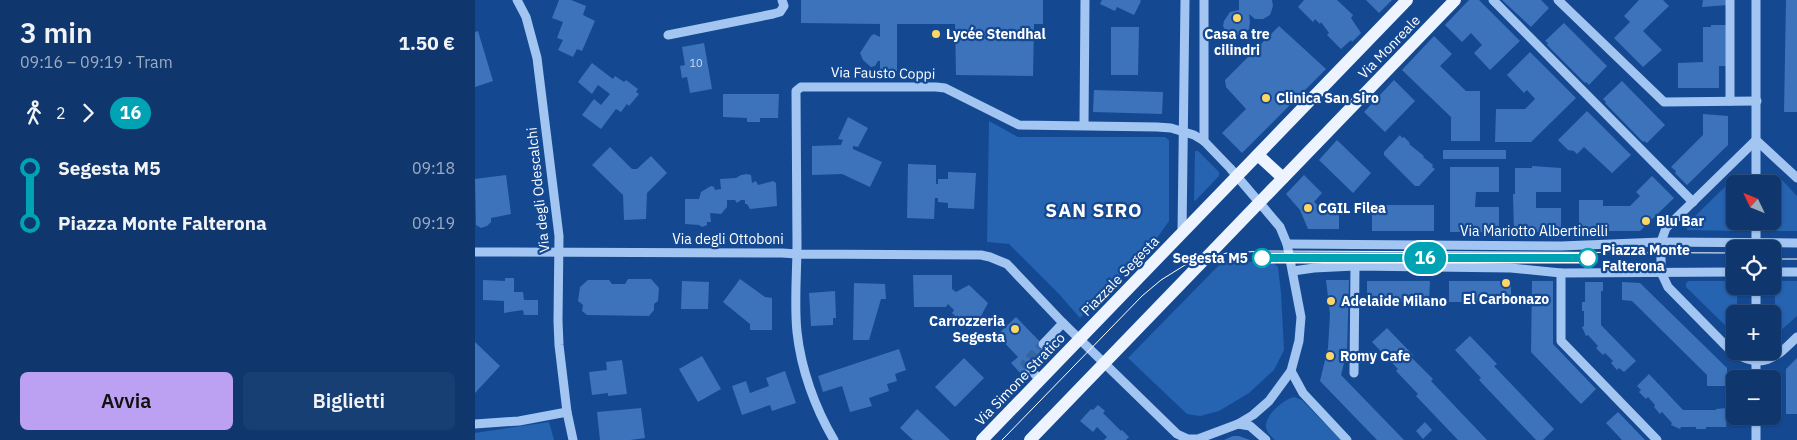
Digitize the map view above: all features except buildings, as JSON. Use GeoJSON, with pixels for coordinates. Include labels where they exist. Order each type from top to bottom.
{"type":"FeatureCollection","features":[{"type":"Feature","properties":{"kind":"main road","name":"Via Monreale"},"geometry":{"type":"LineString","coordinates":[[1237,176],[1407,0]]}},
{"type":"Feature","properties":{"kind":"main road","name":"Via Monreale"},"geometry":{"type":"LineString","coordinates":[[1260,202],[1455,0]]}},
{"type":"Feature","properties":{"kind":"main road"},"geometry":{"type":"LineString","coordinates":[[1258,155],[1283,178]]}},
{"type":"Feature","properties":{"kind":"main road","name":"Piazzale Segesta"},"geometry":{"type":"LineString","coordinates":[[1079,339],[1237,176]]}},
{"type":"Feature","properties":{"kind":"main road"},"geometry":{"type":"LineString","coordinates":[[1030,440],[1260,202]]}},
{"type":"Feature","properties":{"kind":"main road","name":"Via Simone Stratico"},"geometry":{"type":"LineString","coordinates":[[983,440],[1079,339]]}},
{"type":"Feature","properties":{"kind":"street","name":"Via degli Odescalchi"},"geometry":{"type":"LineString","coordinates":[[517,0],[526,17],[537,58],[559,236],[558,321],[567,412],[573,440]]}},
{"type":"Feature","properties":{"kind":"street"},"geometry":{"type":"LineString","coordinates":[[668,35],[780,12],[784,6],[782,0]]}},
{"type":"Feature","properties":{"kind":"street"},"geometry":{"type":"LineString","coordinates":[[1043,344],[1063,323],[1177,437],[1193,439],[1209,438],[1238,424],[1269,401],[1291,371],[1299,340],[1301,317],[1287,244],[1280,227],[1260,202],[1204,141],[1183,132],[1157,127],[1084,125],[1085,0]]}},
{"type":"Feature","properties":{"kind":"street"},"geometry":{"type":"LineString","coordinates":[[1182,233],[1185,0]]}},
{"type":"Feature","properties":{"kind":"street"},"geometry":{"type":"LineString","coordinates":[[1204,0],[1204,141]]}},
{"type":"Feature","properties":{"kind":"street"},"geometry":{"type":"LineString","coordinates":[[1493,0],[1693,202]]}},
{"type":"Feature","properties":{"kind":"street"},"geometry":{"type":"LineString","coordinates":[[1558,0],[1664,102],[1757,101]]}},
{"type":"Feature","properties":{"kind":"street"},"geometry":{"type":"LineString","coordinates":[[1730,0],[1730,101]]}},
{"type":"Feature","properties":{"kind":"street"},"geometry":{"type":"LineString","coordinates":[[1756,0],[1756,175]]}},
{"type":"Feature","properties":{"kind":"street","name":"Via Fausto Coppi"},"geometry":{"type":"LineString","coordinates":[[797,254],[796,91],[801,87],[936,86],[945,88],[1019,125],[1084,125]]}},
{"type":"Feature","properties":{"kind":"street"},"geometry":{"type":"LineString","coordinates":[[1757,140],[1666,228],[1661,242],[1661,272],[1668,288],[1732,352],[1744,359],[1756,362],[1779,355],[1797,337]]}},
{"type":"Feature","properties":{"kind":"street"},"geometry":{"type":"LineString","coordinates":[[1757,140],[1797,178]]}},
{"type":"Feature","properties":{"kind":"street"},"geometry":{"type":"LineString","coordinates":[[1661,242],[1726,245]]}},
{"type":"Feature","properties":{"kind":"street","name":"Via Mariotto Albertinelli"},"geometry":{"type":"LineString","coordinates":[[1287,244],[1561,246],[1661,242]]}},
{"type":"Feature","properties":{"kind":"street"},"geometry":{"type":"LineString","coordinates":[[1781,244],[1797,243]]}},
{"type":"Feature","properties":{"kind":"street","name":"Via degli Ottoboni"},"geometry":{"type":"LineString","coordinates":[[475,252],[981,255],[1007,264],[1063,323]]}},
{"type":"Feature","properties":{"kind":"street"},"geometry":{"type":"LineString","coordinates":[[797,254],[797,333],[802,362],[816,404],[834,440]]}},
{"type":"Feature","properties":{"kind":"street"},"geometry":{"type":"LineString","coordinates":[[1293,271],[1355,266],[1511,268],[1561,273],[1726,272]]}},
{"type":"Feature","properties":{"kind":"street"},"geometry":{"type":"LineString","coordinates":[[1354,373],[1355,266]]}},
{"type":"Feature","properties":{"kind":"street"},"geometry":{"type":"LineString","coordinates":[[1781,272],[1797,272]]}},
{"type":"Feature","properties":{"kind":"street"},"geometry":{"type":"LineString","coordinates":[[1561,273],[1561,341],[1657,440]]}},
{"type":"Feature","properties":{"kind":"street"},"geometry":{"type":"LineString","coordinates":[[1756,362],[1756,370]]}},
{"type":"Feature","properties":{"kind":"street"},"geometry":{"type":"LineString","coordinates":[[1031,369],[1040,380]]}},
{"type":"Feature","properties":{"kind":"street"},"geometry":{"type":"LineString","coordinates":[[1291,371],[1303,393],[1347,440]]}},
{"type":"Feature","properties":{"kind":"street"},"geometry":{"type":"LineString","coordinates":[[475,424],[519,421],[567,412]]}},
{"type":"Feature","properties":{"kind":"street"},"geometry":{"type":"LineString","coordinates":[[1238,424],[1250,426],[1266,440]]}},
{"type":"Feature","properties":{"kind":"street"},"geometry":{"type":"LineString","coordinates":[[1756,425],[1756,440]]}},
{"type":"Feature","properties":{"kind":"shaded area"},"geometry":{"type":"Polygon","coordinates":[[[989,121],[1018,137],[1165,137],[1169,140],[1169,221],[1157,238],[1080,318],[1009,244],[987,242],[989,121]]]}},
{"type":"Feature","properties":{"kind":"shaded area"},"geometry":{"type":"Polygon","coordinates":[[[1195,151],[1198,151],[1219,172],[1219,176],[1195,201],[1194,200],[1195,151]]]}},
{"type":"Feature","properties":{"kind":"shaded area"},"geometry":{"type":"Polygon","coordinates":[[[1781,180],[1797,196],[1797,231],[1777,231],[1781,230],[1781,180]]]}},
{"type":"Feature","properties":{"kind":"shaded area"},"geometry":{"type":"Polygon","coordinates":[[[1726,186],[1726,230],[1736,231],[1687,230],[1686,225],[1726,186]]]}},
{"type":"Feature","properties":{"kind":"shaded area"},"geometry":{"type":"Polygon","coordinates":[[[1223,261],[1268,262],[1278,267],[1284,350],[1274,370],[1249,393],[1219,411],[1200,416],[1187,414],[1128,358],[1223,261]]]}},
{"type":"Feature","properties":{"kind":"shaded area"},"geometry":{"type":"Polygon","coordinates":[[[1689,281],[1726,281],[1726,295],[1737,295],[1737,305],[1726,305],[1726,326],[1686,287],[1686,283],[1689,281]]]}},
{"type":"Feature","properties":{"kind":"shaded area"},"geometry":{"type":"Polygon","coordinates":[[[1781,281],[1797,281],[1797,316],[1781,330],[1781,305],[1775,305],[1775,295],[1781,295],[1781,281]]]}},
{"type":"Feature","properties":{"kind":"shaded area"},"geometry":{"type":"Polygon","coordinates":[[[1294,397],[1302,400],[1341,440],[1275,440],[1269,434],[1266,427],[1268,418],[1280,404],[1294,397]]]}},
{"type":"Feature","properties":{"kind":"shaded area"},"geometry":{"type":"Polygon","coordinates":[[[549,422],[554,440],[475,440],[475,433],[549,422]]]}},
{"type":"Feature","properties":{"kind":"tunnel"},"geometry":{"type":"LineString","coordinates":[[1030,369],[1025,363],[1043,344]]}},
{"type":"Feature","properties":{"kind":"tram line"},"geometry":{"type":"LineString","coordinates":[[1002,440],[1142,296],[1161,280],[1185,265],[1207,258],[1227,253],[1265,251],[1726,253]]}},
{"type":"Feature","properties":{"kind":"tram line","name":"16"},"geometry":{"type":"LineString","coordinates":[[1262,258],[1588,258]]}},
{"type":"Feature","properties":{"kind":"tram line"},"geometry":{"type":"LineString","coordinates":[[1781,259],[1797,259]]}},
{"type":"Feature","properties":{"kind":"place","name":"Casa a tre cilindri"},"geometry":{"type":"Point","coordinates":[1237,18]}},
{"type":"Feature","properties":{"kind":"place","name":"Lycée Stendhal"},"geometry":{"type":"Point","coordinates":[936,34]}},
{"type":"Feature","properties":{"kind":"place","name":"Clinica San Siro"},"geometry":{"type":"Point","coordinates":[1266,98]}},
{"type":"Feature","properties":{"kind":"place","name":"CGIL Filea"},"geometry":{"type":"Point","coordinates":[1308,208]}},
{"type":"Feature","properties":{"kind":"place","name":"Blu Bar"},"geometry":{"type":"Point","coordinates":[1646,221]}},
{"type":"Feature","properties":{"kind":"place","name":"Segesta M5"},"geometry":{"type":"Point","coordinates":[1262,258]}},
{"type":"Feature","properties":{"kind":"place","name":"Piazza Monte Falterona"},"geometry":{"type":"Point","coordinates":[1588,258]}},
{"type":"Feature","properties":{"kind":"place","name":"El Carbonazo"},"geometry":{"type":"Point","coordinates":[1506,283]}},
{"type":"Feature","properties":{"kind":"place","name":"Adelaide Milano"},"geometry":{"type":"Point","coordinates":[1331,301]}},
{"type":"Feature","properties":{"kind":"place","name":"Carrozzeria Segesta"},"geometry":{"type":"Point","coordinates":[1015,329]}},
{"type":"Feature","properties":{"kind":"place","name":"Romy Cafe"},"geometry":{"type":"Point","coordinates":[1330,356]}},
{"type":"Feature","properties":{"kind":"district","name":"SAN SIRO"},"geometry":{"type":"Point","coordinates":[1094,210]}}]}
